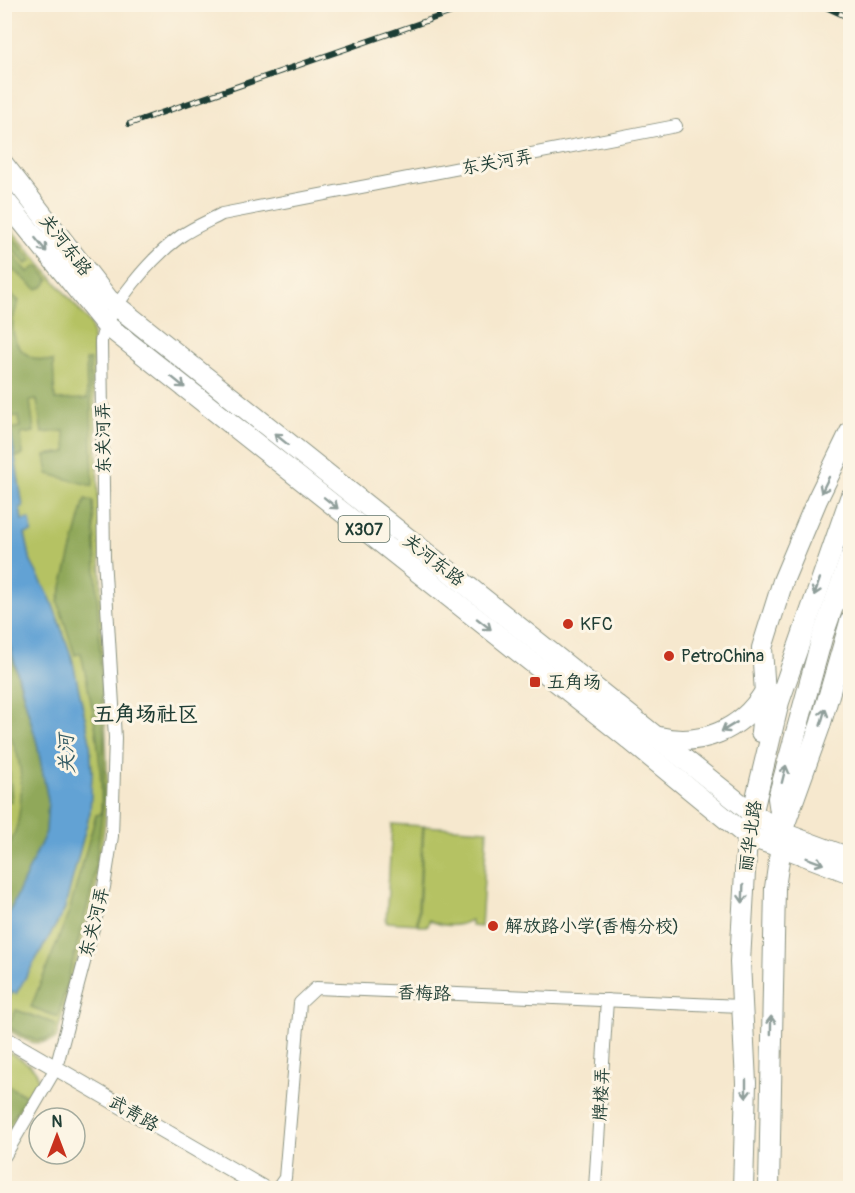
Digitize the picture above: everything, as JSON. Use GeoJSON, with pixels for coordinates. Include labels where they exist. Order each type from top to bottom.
{"type":"FeatureCollection","features":[{"type":"Feature","properties":{"kind":"main road","name":"关河东路"},"geometry":{"type":"LineString","coordinates":[[4,165],[101,290],[118,307],[656,736],[781,839],[850,874]]}},
{"type":"Feature","properties":{"kind":"main road","name":"关河东路"},"geometry":{"type":"LineString","coordinates":[[4,199],[105,324],[625,735],[747,836],[781,839],[850,857]]}},
{"type":"Feature","properties":{"kind":"main road"},"geometry":{"type":"LineString","coordinates":[[753,814],[765,693],[762,648],[783,581],[817,500],[850,432]]}},
{"type":"Feature","properties":{"kind":"main road","name":"丽华北路"},"geometry":{"type":"LineString","coordinates":[[743,1188],[746,1083],[740,962],[747,836],[771,733],[801,632],[850,498]]}},
{"type":"Feature","properties":{"kind":"main road","name":"丽华北路"},"geometry":{"type":"LineString","coordinates":[[769,1188],[773,947],[781,839],[778,798],[822,638],[850,558]]}},
{"type":"Feature","properties":{"kind":"main road"},"geometry":{"type":"LineString","coordinates":[[781,839],[820,726],[850,622]]}},
{"type":"Feature","properties":{"kind":"main road"},"geometry":{"type":"LineString","coordinates":[[656,736],[676,741],[699,740],[729,729],[756,707],[801,632]]}},
{"type":"Feature","properties":{"kind":"street","name":"东关河弄"},"geometry":{"type":"LineString","coordinates":[[4,1157],[56,1068],[104,887],[115,796],[115,738],[104,557],[101,340],[105,324],[137,278],[182,236],[222,214],[676,126]]}},
{"type":"Feature","properties":{"kind":"street","name":"香梅路"},"geometry":{"type":"LineString","coordinates":[[278,1188],[285,1178],[300,1003],[316,988],[741,1006]]}},
{"type":"Feature","properties":{"kind":"street","name":"牌楼弄"},"geometry":{"type":"LineString","coordinates":[[596,1188],[607,1000]]}},
{"type":"Feature","properties":{"kind":"street","name":"武青路"},"geometry":{"type":"LineString","coordinates":[[4,1038],[262,1188]]}},
{"type":"Feature","properties":{"kind":"green space"},"geometry":{"type":"Polygon","coordinates":[[[5,222],[91,324],[93,336],[108,797],[97,884],[56,1039],[41,1043],[29,1041],[5,1028],[5,1007],[12,992],[16,993],[64,911],[90,812],[92,773],[90,741],[72,658],[51,600],[31,562],[25,533],[30,520],[22,520],[20,507],[23,506],[5,395],[5,222]]]}},
{"type":"Feature","properties":{"kind":"green space"},"geometry":{"type":"Polygon","coordinates":[[[4,227],[32,260],[26,264],[5,240],[4,227]]]}},
{"type":"Feature","properties":{"kind":"green space"},"geometry":{"type":"Polygon","coordinates":[[[5,247],[28,272],[37,266],[49,280],[43,287],[36,289],[14,270],[5,280],[5,247]]]}},
{"type":"Feature","properties":{"kind":"green space"},"geometry":{"type":"Polygon","coordinates":[[[4,288],[19,301],[13,323],[16,343],[30,356],[53,361],[55,400],[87,399],[86,360],[90,360],[93,486],[48,474],[45,455],[67,452],[64,431],[42,433],[37,400],[30,401],[34,432],[21,434],[23,455],[15,457],[10,429],[20,427],[18,416],[8,417],[5,395],[4,288]]]}},
{"type":"Feature","properties":{"kind":"green space"},"geometry":{"type":"Polygon","coordinates":[[[85,499],[93,501],[104,739],[104,798],[93,885],[58,1017],[31,1007],[69,912],[96,815],[101,814],[99,753],[81,653],[75,655],[58,602],[85,499]]]}},
{"type":"Feature","properties":{"kind":"green space"},"geometry":{"type":"Polygon","coordinates":[[[4,628],[37,743],[19,889],[5,922],[4,628]]]}},
{"type":"Feature","properties":{"kind":"green space"},"geometry":{"type":"Polygon","coordinates":[[[4,628],[37,743],[48,800],[46,832],[5,922],[4,868],[7,851],[18,821],[21,786],[16,750],[5,731],[7,720],[4,711],[4,628]]]}},
{"type":"Feature","properties":{"kind":"green space"},"geometry":{"type":"Polygon","coordinates":[[[8,756],[12,801],[7,801],[5,796],[5,757],[8,756]]]}},
{"type":"Feature","properties":{"kind":"green space"},"geometry":{"type":"Polygon","coordinates":[[[392,824],[423,826],[417,924],[386,922],[392,824]]]}},
{"type":"Feature","properties":{"kind":"green space"},"geometry":{"type":"Polygon","coordinates":[[[424,826],[487,830],[481,927],[471,926],[471,920],[450,926],[429,920],[428,926],[418,926],[424,826]]]}},
{"type":"Feature","properties":{"kind":"green space"},"geometry":{"type":"Polygon","coordinates":[[[16,1010],[56,1024],[53,1037],[35,1040],[7,1026],[16,1010]]]}},
{"type":"Feature","properties":{"kind":"green space"},"geometry":{"type":"Polygon","coordinates":[[[5,1050],[30,1065],[38,1079],[33,1098],[5,1144],[5,1050]]]}},
{"type":"Feature","properties":{"kind":"green space"},"geometry":{"type":"Polygon","coordinates":[[[5,1084],[26,1096],[5,1131],[5,1084]]]}},
{"type":"Feature","properties":{"kind":"water","name":"关河"},"geometry":{"type":"Polygon","coordinates":[[[5,395],[23,507],[20,507],[22,520],[30,519],[32,532],[25,534],[31,562],[51,600],[72,658],[90,741],[92,773],[90,812],[64,911],[16,994],[12,992],[5,1007],[5,922],[46,832],[48,800],[37,743],[5,628],[5,395]]]}},
{"type":"Feature","properties":{"kind":"railway"},"geometry":{"type":"LineString","coordinates":[[129,124],[475,4]]}},
{"type":"Feature","properties":{"kind":"railway"},"geometry":{"type":"LineString","coordinates":[[819,4],[850,18]]}},
{"type":"Feature","properties":{"kind":"place","name":"KFC"},"geometry":{"type":"Point","coordinates":[568,624]}},
{"type":"Feature","properties":{"kind":"place","name":"PetroChina"},"geometry":{"type":"Point","coordinates":[669,656]}},
{"type":"Feature","properties":{"kind":"place","name":"五角场"},"geometry":{"type":"Point","coordinates":[535,682]}},
{"type":"Feature","properties":{"kind":"place","name":"解放路小学(香梅分校)"},"geometry":{"type":"Point","coordinates":[493,926]}},
{"type":"Feature","properties":{"kind":"district","name":"五角场社区"},"geometry":{"type":"Point","coordinates":[146,714]}}]}
